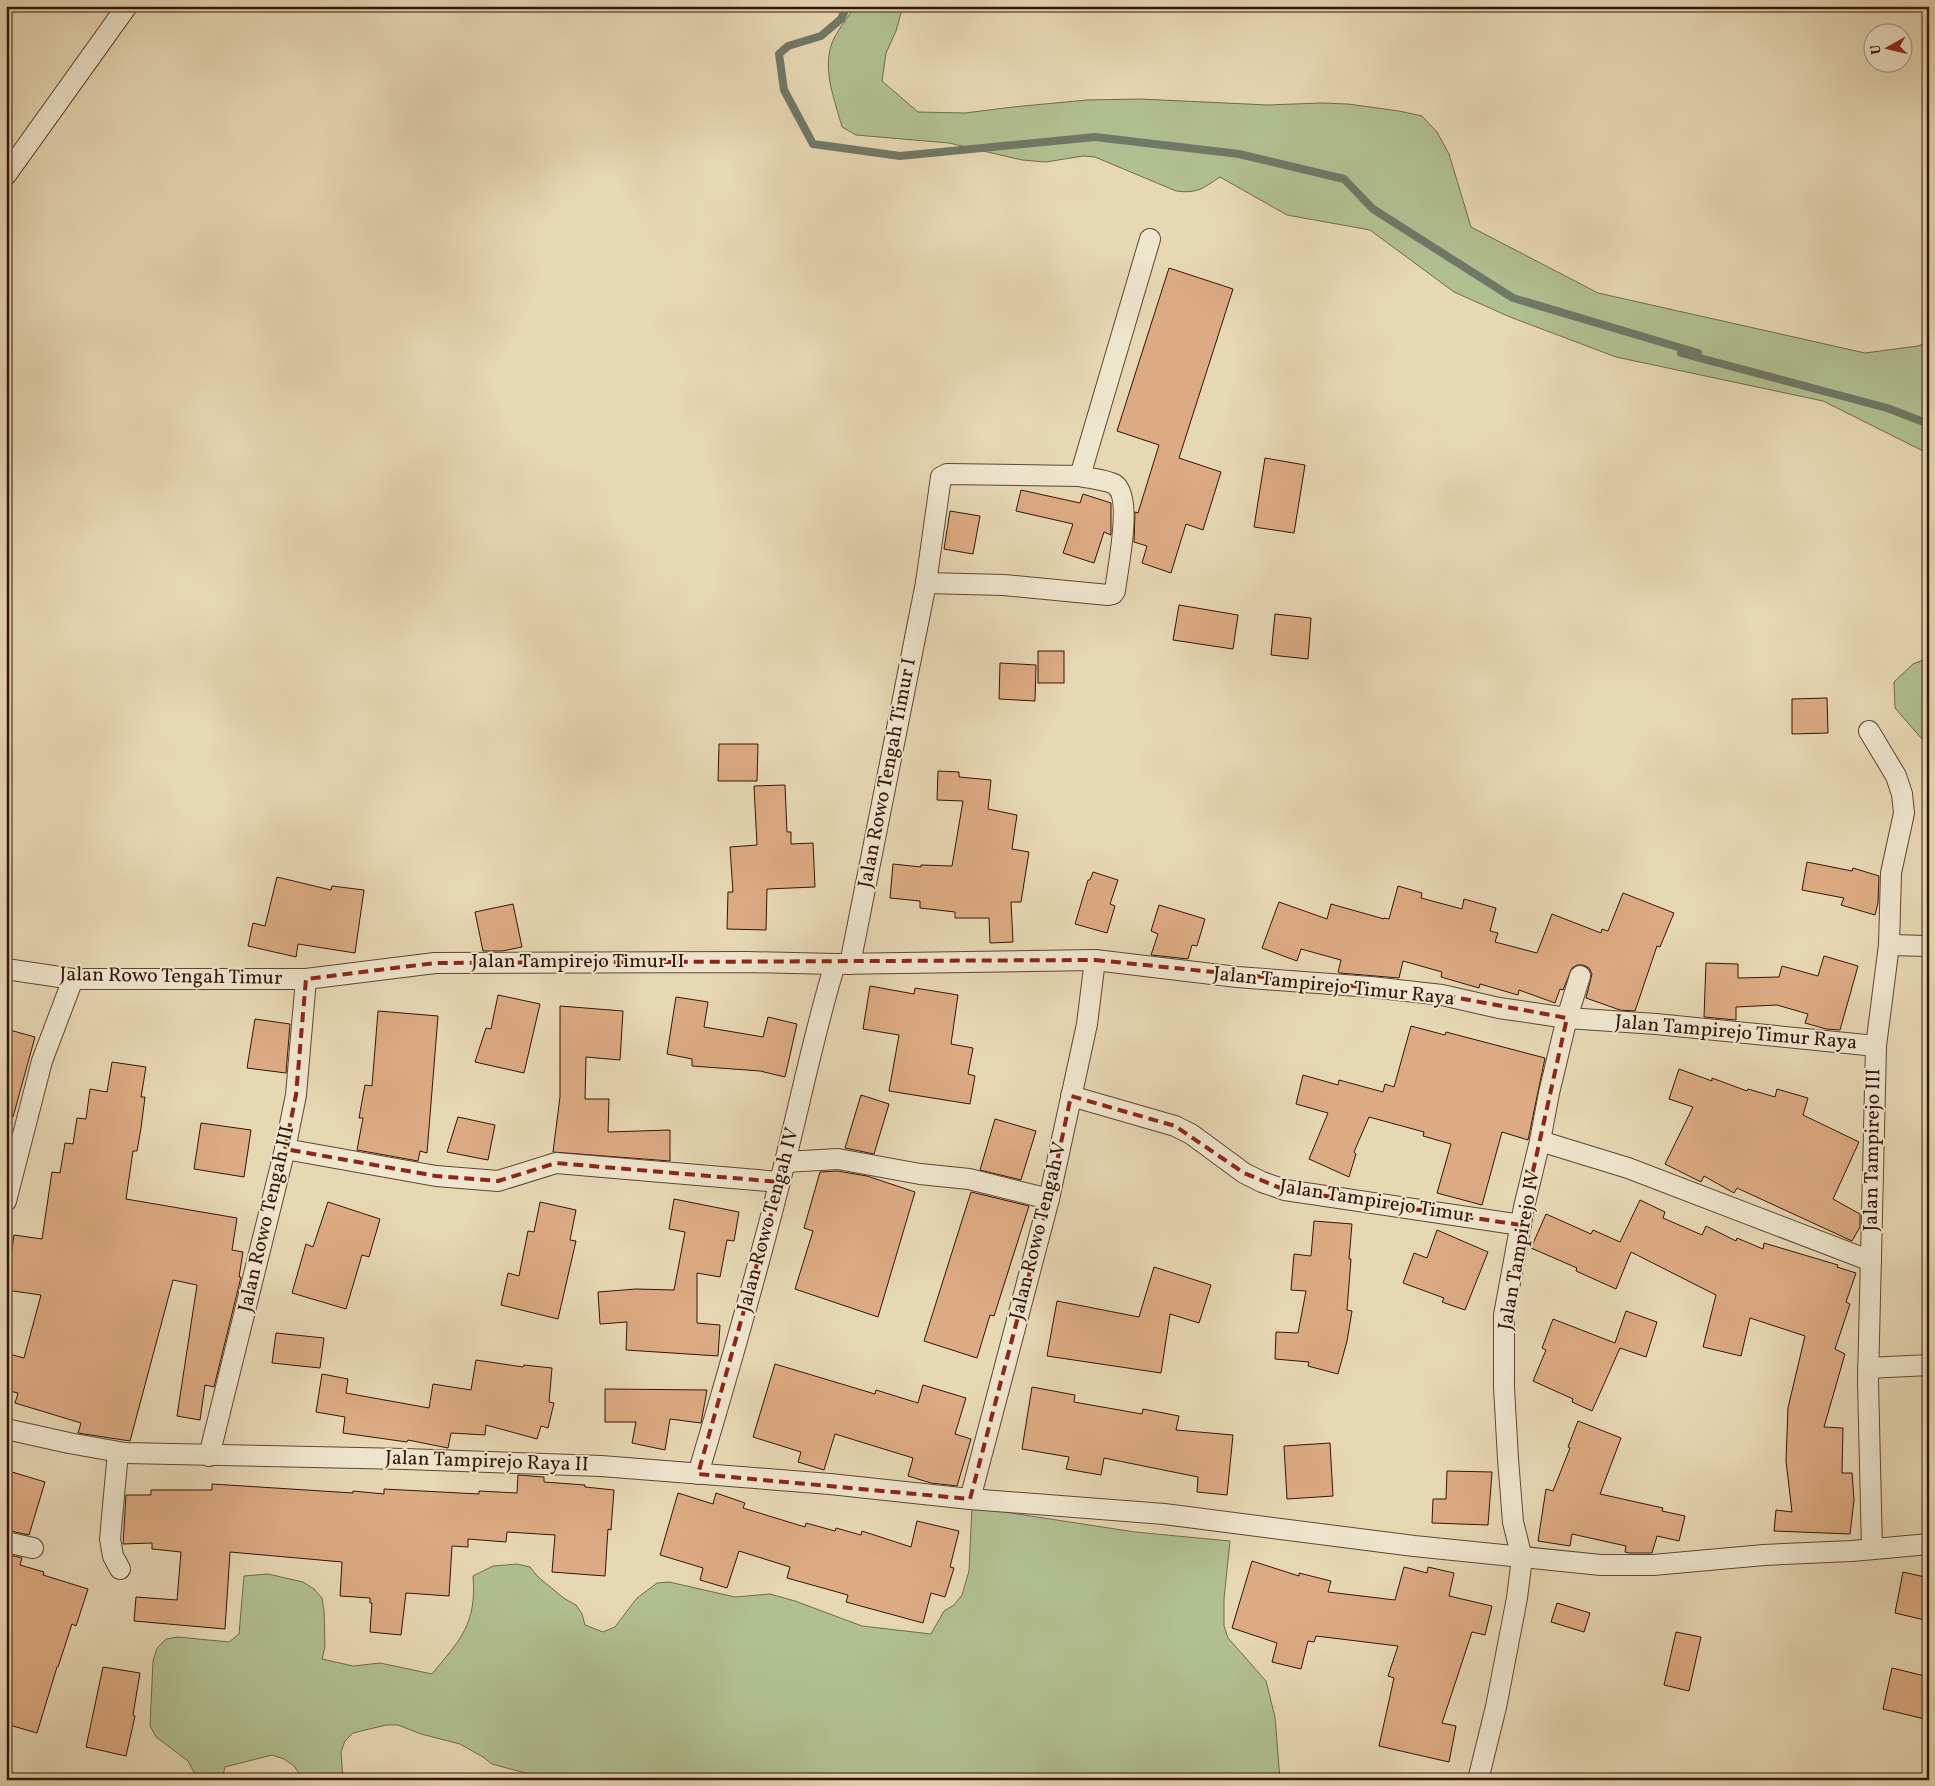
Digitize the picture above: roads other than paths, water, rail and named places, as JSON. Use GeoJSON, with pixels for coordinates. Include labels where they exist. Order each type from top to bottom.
{"type":"FeatureCollection","features":[{"type":"Feature","properties":{"kind":"street"},"geometry":{"type":"LineString","coordinates":[[6,175],[127,6]]}},
{"type":"Feature","properties":{"kind":"street"},"geometry":{"type":"LineString","coordinates":[[1080,476],[1150,239]]}},
{"type":"Feature","properties":{"kind":"street","name":"Jalan Rowo Tengah Timur I"},"geometry":{"type":"LineString","coordinates":[[842,964],[926,583],[942,476],[947,474],[1080,476],[1114,484],[1120,492],[1124,505],[1124,521],[1115,591],[1113,594],[1004,585],[926,583]]}},
{"type":"Feature","properties":{"kind":"street","name":"Jalan Tampirejo III"},"geometry":{"type":"LineString","coordinates":[[1869,731],[1896,776],[1902,794],[1904,813],[1891,873],[1889,945],[1876,1046],[1868,1368],[1872,1549]]}},
{"type":"Feature","properties":{"kind":"street"},"geometry":{"type":"LineString","coordinates":[[1889,945],[1929,946]]}},
{"type":"Feature","properties":{"kind":"street","name":"Jalan Tampirejo Timur Raya"},"geometry":{"type":"LineString","coordinates":[[842,964],[1096,960],[1237,978],[1371,987],[1442,995],[1499,1008],[1567,1018],[1656,1024],[1876,1046]]}},
{"type":"Feature","properties":{"kind":"street","name":"Jalan Rowo Tengah V"},"geometry":{"type":"LineString","coordinates":[[970,1499],[1049,1198],[1087,1024],[1096,960]]}},
{"type":"Feature","properties":{"kind":"street","name":"Jalan Tampirejo Timur II"},"geometry":{"type":"LineString","coordinates":[[306,979],[435,963],[747,962],[842,964]]}},
{"type":"Feature","properties":{"kind":"street","name":"Jalan Rowo Tengah IV"},"geometry":{"type":"LineString","coordinates":[[698,1474],[733,1357],[780,1182],[820,1013],[842,964]]}},
{"type":"Feature","properties":{"kind":"street","name":"Jalan Rowo Tengah Timur"},"geometry":{"type":"LineString","coordinates":[[6,969],[73,979],[306,979]]}},
{"type":"Feature","properties":{"kind":"street","name":"Jalan Tampirejo IV"},"geometry":{"type":"LineString","coordinates":[[1522,1558],[1513,1522],[1504,1387],[1504,1315],[1549,1093],[1567,1018],[1580,976]]}},
{"type":"Feature","properties":{"kind":"street"},"geometry":{"type":"LineString","coordinates":[[6,1200],[42,1061],[73,979]]}},
{"type":"Feature","properties":{"kind":"street","name":"Jalan Rowo Tengah III"},"geometry":{"type":"LineString","coordinates":[[209,1456],[285,1149],[296,1095],[306,979]]}},
{"type":"Feature","properties":{"kind":"street","name":"Jalan Tampirejo Timur"},"geometry":{"type":"LineString","coordinates":[[1071,1096],[1175,1126],[1191,1134],[1244,1173],[1285,1190],[1521,1225]]}},
{"type":"Feature","properties":{"kind":"street"},"geometry":{"type":"LineString","coordinates":[[1540,1141],[1628,1168],[1871,1261]]}},
{"type":"Feature","properties":{"kind":"street"},"geometry":{"type":"LineString","coordinates":[[285,1149],[436,1176],[498,1181],[556,1163],[780,1182]]}},
{"type":"Feature","properties":{"kind":"street"},"geometry":{"type":"LineString","coordinates":[[785,1162],[838,1159],[920,1174],[969,1179],[1049,1198]]}},
{"type":"Feature","properties":{"kind":"street"},"geometry":{"type":"LineString","coordinates":[[1868,1368],[1929,1365]]}},
{"type":"Feature","properties":{"kind":"street","name":"Jalan Tampirejo Raya II"},"geometry":{"type":"LineString","coordinates":[[6,1429],[118,1452],[601,1466],[830,1484],[970,1499],[1164,1514],[1522,1558],[1601,1565],[1653,1565],[1764,1555],[1929,1544]]}},
{"type":"Feature","properties":{"kind":"street"},"geometry":{"type":"LineString","coordinates":[[118,1452],[110,1539],[113,1556],[120,1569]]}},
{"type":"Feature","properties":{"kind":"street"},"geometry":{"type":"LineString","coordinates":[[6,1542],[33,1548]]}},
{"type":"Feature","properties":{"kind":"street"},"geometry":{"type":"LineString","coordinates":[[1478,1780],[1496,1707],[1517,1598],[1522,1558]]}},
{"type":"Feature","properties":{"kind":"waterway"},"geometry":{"type":"LineString","coordinates":[[847,6],[841,19],[821,36],[788,46],[779,54],[784,90],[813,144],[900,156],[1095,137],[1239,154],[1344,179],[1373,209],[1513,298],[1698,353],[1681,353],[1887,408],[1929,424]]}}]}
